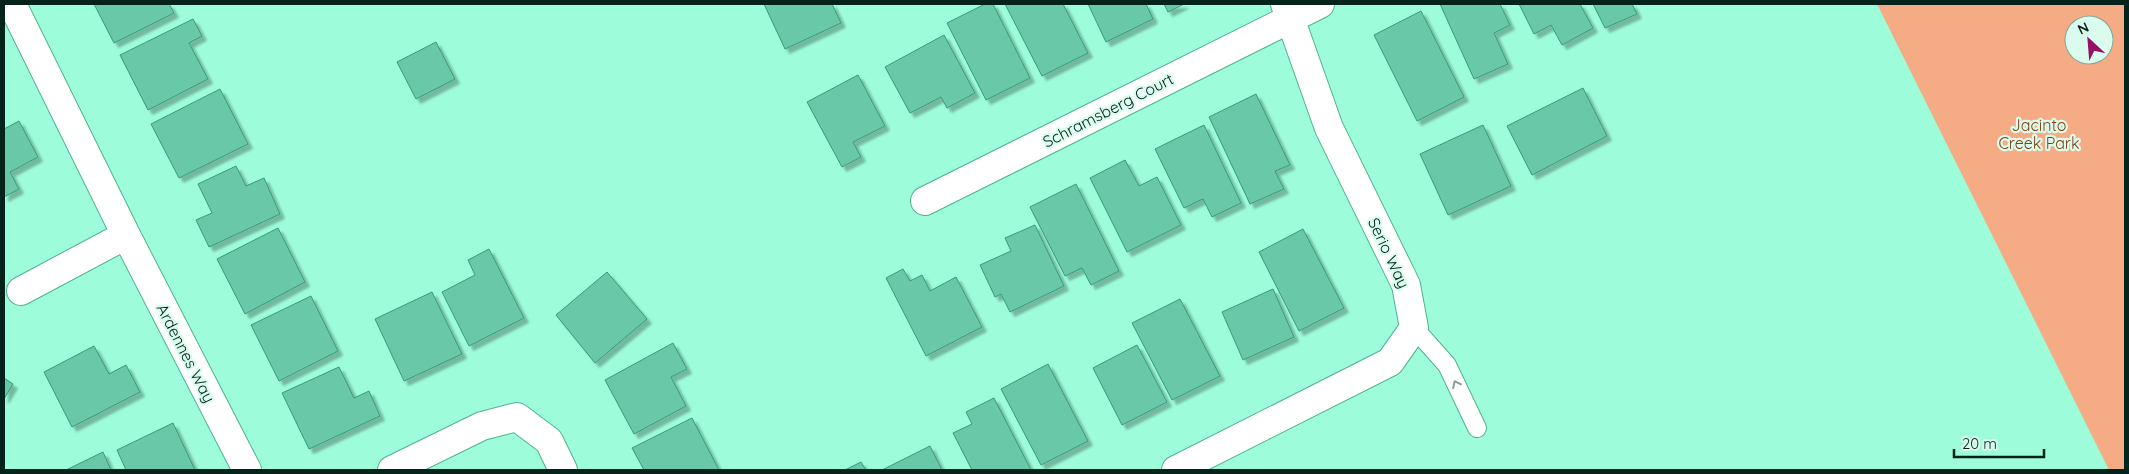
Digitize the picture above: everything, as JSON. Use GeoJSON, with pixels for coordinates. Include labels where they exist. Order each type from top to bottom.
{"type":"FeatureCollection","features":[{"type":"Feature","properties":{"kind":"street","name":"Ardennes Way"},"geometry":{"type":"LineString","coordinates":[[12,4],[126,235],[247,470]]}},
{"type":"Feature","properties":{"kind":"street","name":"Schramsberg Court"},"geometry":{"type":"LineString","coordinates":[[925,201],[1288,11],[1320,4]]}},
{"type":"Feature","properties":{"kind":"street","name":"Serio Way"},"geometry":{"type":"LineString","coordinates":[[1288,11],[1329,128],[1406,285],[1414,328]]}},
{"type":"Feature","properties":{"kind":"street"},"geometry":{"type":"LineString","coordinates":[[21,291],[126,235]]}},
{"type":"Feature","properties":{"kind":"street"},"geometry":{"type":"LineString","coordinates":[[1176,470],[1390,362],[1414,328]]}},
{"type":"Feature","properties":{"kind":"street"},"geometry":{"type":"LineString","coordinates":[[392,470],[482,426],[517,417],[548,441],[564,470]]}},
{"type":"Feature","properties":{"kind":"lane"},"geometry":{"type":"LineString","coordinates":[[1414,328],[1446,365],[1477,428]]}},
{"type":"Feature","properties":{"kind":"green space","name":"Jacinto Creek Park"},"geometry":{"type":"Polygon","coordinates":[[[1877,4],[2125,4],[2125,470],[2109,470],[1877,4]]]}},
{"type":"Feature","properties":{"kind":"building"},"geometry":{"type":"Polygon","coordinates":[[[94,4],[169,4],[174,13],[114,43],[94,4]]]}},
{"type":"Feature","properties":{"kind":"building"},"geometry":{"type":"Polygon","coordinates":[[[764,4],[832,4],[841,23],[785,49],[764,4]]]}},
{"type":"Feature","properties":{"kind":"building"},"geometry":{"type":"Polygon","coordinates":[[[985,4],[993,4],[1030,78],[986,100],[947,23],[985,4]]]}},
{"type":"Feature","properties":{"kind":"building"},"geometry":{"type":"Polygon","coordinates":[[[1005,4],[1063,4],[1088,53],[1042,76],[1005,4]]]}},
{"type":"Feature","properties":{"kind":"building"},"geometry":{"type":"Polygon","coordinates":[[[1088,4],[1146,4],[1153,19],[1106,42],[1088,4]]]}},
{"type":"Feature","properties":{"kind":"building"},"geometry":{"type":"Polygon","coordinates":[[[1164,4],[1184,4],[1168,12],[1164,4]]]}},
{"type":"Feature","properties":{"kind":"building"},"geometry":{"type":"Polygon","coordinates":[[[1440,4],[1500,4],[1510,25],[1494,33],[1508,64],[1474,79],[1440,4]]]}},
{"type":"Feature","properties":{"kind":"building"},"geometry":{"type":"Polygon","coordinates":[[[1519,4],[1580,4],[1593,28],[1562,45],[1551,25],[1534,34],[1519,4]]]}},
{"type":"Feature","properties":{"kind":"building"},"geometry":{"type":"Polygon","coordinates":[[[1593,4],[1632,4],[1637,14],[1605,28],[1593,4]]]}},
{"type":"Feature","properties":{"kind":"building"},"geometry":{"type":"Polygon","coordinates":[[[1421,11],[1464,97],[1417,121],[1374,35],[1421,11]]]}},
{"type":"Feature","properties":{"kind":"building"},"geometry":{"type":"Polygon","coordinates":[[[193,19],[202,36],[189,43],[208,79],[148,110],[120,55],[193,19]]]}},
{"type":"Feature","properties":{"kind":"building"},"geometry":{"type":"Polygon","coordinates":[[[944,35],[975,93],[947,108],[941,97],[910,113],[885,67],[944,35]]]}},
{"type":"Feature","properties":{"kind":"building"},"geometry":{"type":"Polygon","coordinates":[[[436,42],[455,79],[416,99],[397,62],[436,42]]]}},
{"type":"Feature","properties":{"kind":"building"},"geometry":{"type":"Polygon","coordinates":[[[858,75],[885,126],[853,142],[861,157],[842,167],[807,102],[858,75]]]}},
{"type":"Feature","properties":{"kind":"building"},"geometry":{"type":"Polygon","coordinates":[[[1583,88],[1607,136],[1532,175],[1507,126],[1583,88]]]}},
{"type":"Feature","properties":{"kind":"building"},"geometry":{"type":"Polygon","coordinates":[[[220,89],[248,144],[179,178],[151,124],[220,89]]]}},
{"type":"Feature","properties":{"kind":"building"},"geometry":{"type":"Polygon","coordinates":[[[1256,94],[1290,165],[1275,171],[1284,189],[1250,204],[1209,117],[1256,94]]]}},
{"type":"Feature","properties":{"kind":"building"},"geometry":{"type":"Polygon","coordinates":[[[19,121],[38,157],[10,172],[19,189],[4,197],[4,129],[19,121]]]}},
{"type":"Feature","properties":{"kind":"building"},"geometry":{"type":"Polygon","coordinates":[[[1204,125],[1241,203],[1212,217],[1203,199],[1184,208],[1155,149],[1204,125]]]}},
{"type":"Feature","properties":{"kind":"building"},"geometry":{"type":"Polygon","coordinates":[[[1483,125],[1511,186],[1448,215],[1420,154],[1483,125]]]}},
{"type":"Feature","properties":{"kind":"building"},"geometry":{"type":"Polygon","coordinates":[[[1125,160],[1139,186],[1157,177],[1181,225],[1127,252],[1090,178],[1125,160]]]}},
{"type":"Feature","properties":{"kind":"building"},"geometry":{"type":"Polygon","coordinates":[[[236,166],[246,186],[264,178],[280,214],[209,247],[196,220],[212,213],[198,184],[236,166]]]}},
{"type":"Feature","properties":{"kind":"building"},"geometry":{"type":"Polygon","coordinates":[[[1076,184],[1119,271],[1091,285],[1082,268],[1065,276],[1030,207],[1076,184]]]}},
{"type":"Feature","properties":{"kind":"building"},"geometry":{"type":"Polygon","coordinates":[[[1035,225],[1064,286],[1010,312],[1001,294],[995,297],[980,265],[1011,251],[1005,238],[1035,225]]]}},
{"type":"Feature","properties":{"kind":"building"},"geometry":{"type":"Polygon","coordinates":[[[278,228],[305,282],[245,314],[217,259],[278,228]]]}},
{"type":"Feature","properties":{"kind":"building"},"geometry":{"type":"Polygon","coordinates":[[[1303,229],[1344,308],[1299,331],[1259,252],[1303,229]]]}},
{"type":"Feature","properties":{"kind":"building"},"geometry":{"type":"Polygon","coordinates":[[[489,249],[524,318],[469,346],[442,292],[475,275],[468,260],[489,249]]]}},
{"type":"Feature","properties":{"kind":"building"},"geometry":{"type":"Polygon","coordinates":[[[903,269],[910,281],[922,275],[930,291],[956,277],[982,327],[926,356],[886,278],[903,269]]]}},
{"type":"Feature","properties":{"kind":"building"},"geometry":{"type":"Polygon","coordinates":[[[607,272],[647,319],[595,363],[556,315],[607,272]]]}},
{"type":"Feature","properties":{"kind":"building"},"geometry":{"type":"Polygon","coordinates":[[[1273,289],[1294,337],[1243,360],[1222,312],[1273,289]]]}},
{"type":"Feature","properties":{"kind":"building"},"geometry":{"type":"Polygon","coordinates":[[[432,292],[462,354],[404,381],[375,319],[432,292]]]}},
{"type":"Feature","properties":{"kind":"building"},"geometry":{"type":"Polygon","coordinates":[[[311,296],[338,351],[279,381],[251,325],[311,296]]]}},
{"type":"Feature","properties":{"kind":"building"},"geometry":{"type":"Polygon","coordinates":[[[1180,299],[1220,376],[1172,400],[1132,323],[1180,299]]]}},
{"type":"Feature","properties":{"kind":"building"},"geometry":{"type":"Polygon","coordinates":[[[673,343],[687,369],[671,377],[686,406],[634,434],[605,380],[673,343]]]}},
{"type":"Feature","properties":{"kind":"building"},"geometry":{"type":"Polygon","coordinates":[[[1137,345],[1167,402],[1122,425],[1093,368],[1137,345]]]}},
{"type":"Feature","properties":{"kind":"building"},"geometry":{"type":"Polygon","coordinates":[[[94,346],[109,374],[126,365],[140,392],[72,427],[44,372],[94,346]]]}},
{"type":"Feature","properties":{"kind":"building"},"geometry":{"type":"Polygon","coordinates":[[[1048,364],[1088,441],[1041,465],[1001,389],[1048,364]]]}},
{"type":"Feature","properties":{"kind":"building"},"geometry":{"type":"Polygon","coordinates":[[[339,367],[354,398],[369,391],[380,416],[309,449],[282,393],[339,367]]]}},
{"type":"Feature","properties":{"kind":"building"},"geometry":{"type":"Polygon","coordinates":[[[4,378],[13,384],[4,399],[4,378]]]}},
{"type":"Feature","properties":{"kind":"building"},"geometry":{"type":"Polygon","coordinates":[[[994,398],[1031,470],[972,470],[953,433],[972,424],[966,412],[994,398]]]}},
{"type":"Feature","properties":{"kind":"building"},"geometry":{"type":"Polygon","coordinates":[[[692,418],[719,470],[644,470],[632,448],[692,418]]]}},
{"type":"Feature","properties":{"kind":"building"},"geometry":{"type":"Polygon","coordinates":[[[173,423],[195,470],[126,470],[117,450],[173,423]]]}},
{"type":"Feature","properties":{"kind":"building"},"geometry":{"type":"Polygon","coordinates":[[[930,446],[942,470],[882,470],[930,446]]]}},
{"type":"Feature","properties":{"kind":"building"},"geometry":{"type":"Polygon","coordinates":[[[103,452],[111,470],[66,470],[103,452]]]}},
{"type":"Feature","properties":{"kind":"building"},"geometry":{"type":"Polygon","coordinates":[[[861,462],[866,470],[845,470],[861,462]]]}}]}
